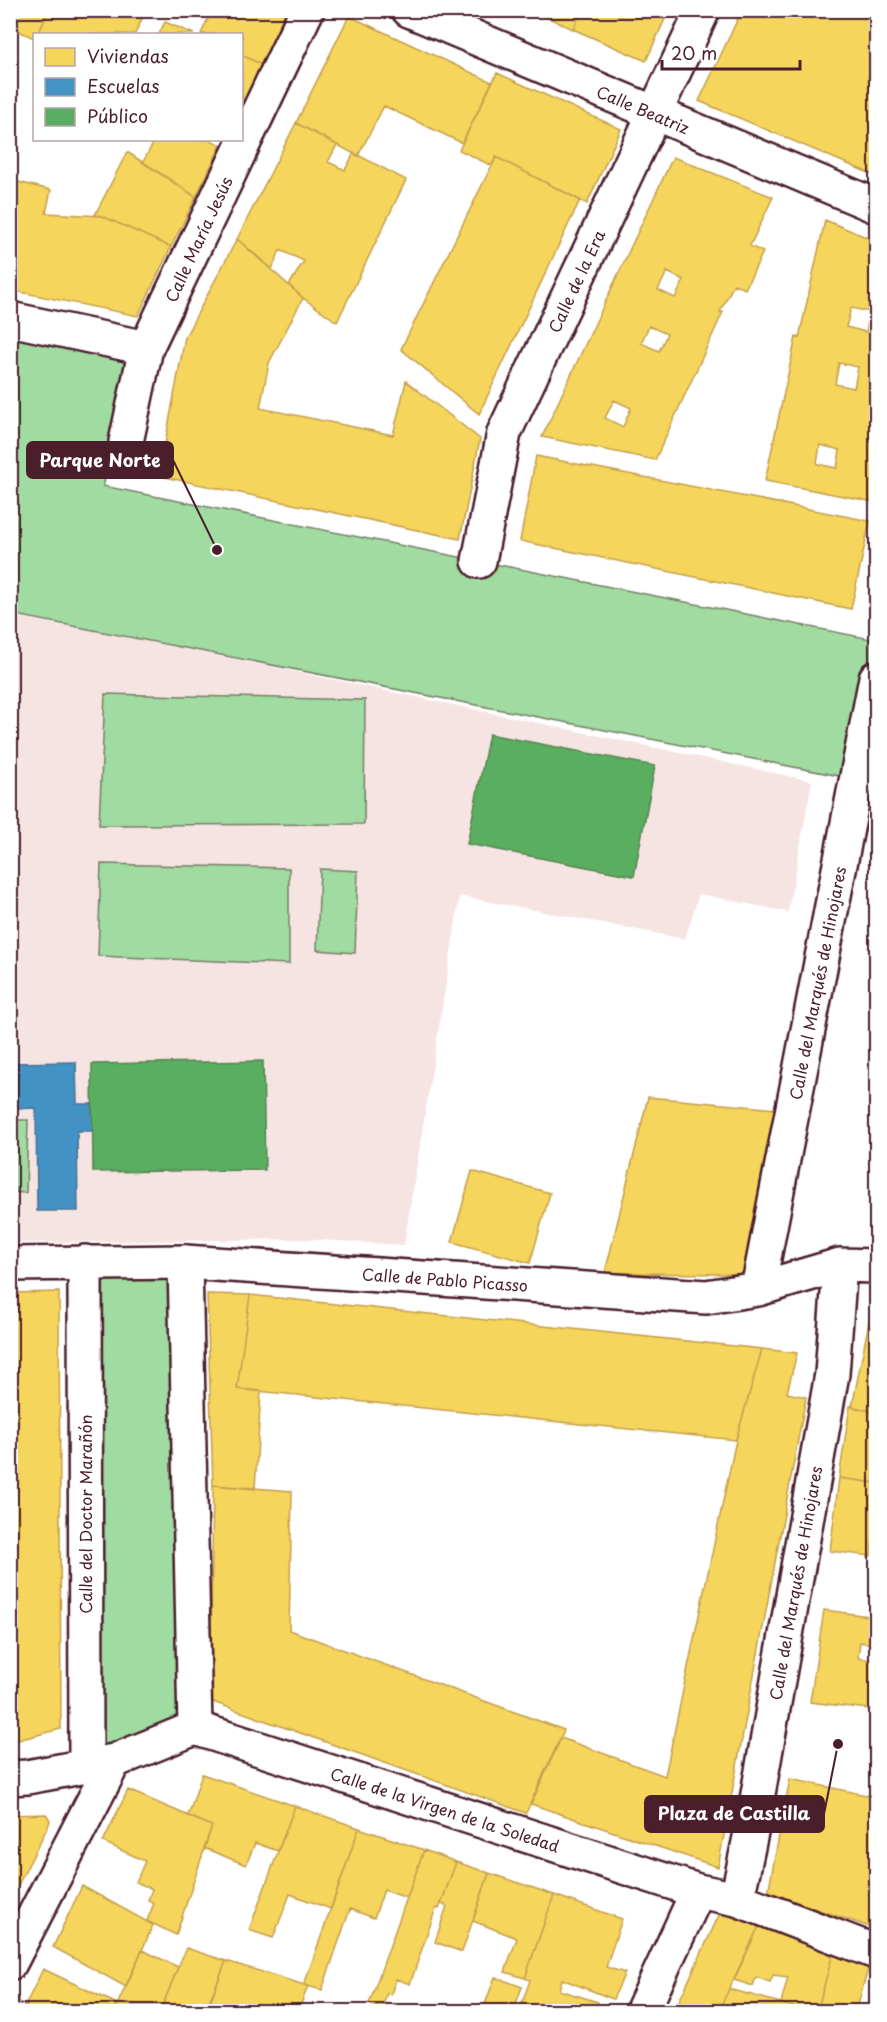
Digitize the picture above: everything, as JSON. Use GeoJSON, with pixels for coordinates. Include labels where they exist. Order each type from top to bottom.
{"type":"FeatureCollection","features":[{"type":"Feature","properties":{"kind":"street","name":"Calle María Jesús"},"geometry":{"type":"LineString","coordinates":[[126,442],[146,348],[307,10]]}},
{"type":"Feature","properties":{"kind":"street","name":"Calle Beatriz"},"geometry":{"type":"LineString","coordinates":[[409,10],[876,206]]}},
{"type":"Feature","properties":{"kind":"street","name":"Calle de la Era"},"geometry":{"type":"LineString","coordinates":[[479,561],[504,432],[703,10]]}},
{"type":"Feature","properties":{"kind":"street"},"geometry":{"type":"LineString","coordinates":[[10,319],[146,348]]}},
{"type":"Feature","properties":{"kind":"street","name":"Calle del Marqués de Hinojares"},"geometry":{"type":"LineString","coordinates":[[758,1289],[872,725],[876,678]]}},
{"type":"Feature","properties":{"kind":"street","name":"Calle del Doctor Marañón"},"geometry":{"type":"LineString","coordinates":[[10,1963],[100,1763],[85,1262]]}},
{"type":"Feature","properties":{"kind":"street"},"geometry":{"type":"LineString","coordinates":[[10,1778],[27,1778],[100,1763],[195,1728],[185,1262]]}},
{"type":"Feature","properties":{"kind":"street","name":"Calle de Pablo Picasso"},"geometry":{"type":"LineString","coordinates":[[10,1264],[185,1262],[706,1297],[758,1289],[840,1265],[876,1266]]}},
{"type":"Feature","properties":{"kind":"street","name":"Calle del Marqués de Hinojares"},"geometry":{"type":"LineString","coordinates":[[737,1899],[752,1828],[832,1374],[840,1265]]}},
{"type":"Feature","properties":{"kind":"street","name":"Calle de la Virgen de la Soledad"},"geometry":{"type":"LineString","coordinates":[[195,1728],[698,1891],[737,1899],[876,1952]]}},
{"type":"Feature","properties":{"kind":"street"},"geometry":{"type":"LineString","coordinates":[[642,2012],[698,1891]]}},
{"type":"Feature","properties":{"kind":"shaded area"},"geometry":{"type":"Polygon","coordinates":[[[10,611],[812,781],[788,912],[699,894],[685,939],[460,896],[404,1245],[305,1239],[11,1243],[10,611]]]}},
{"type":"Feature","properties":{"kind":"green space"},"geometry":{"type":"Polygon","coordinates":[[[10,319],[146,348],[103,486],[876,640],[876,678],[855,779],[11,614],[10,319]]]}},
{"type":"Feature","properties":{"kind":"green space"},"geometry":{"type":"Polygon","coordinates":[[[105,694],[365,700],[364,824],[99,825],[105,694]]]}},
{"type":"Feature","properties":{"kind":"green space"},"geometry":{"type":"Polygon","coordinates":[[[101,864],[289,868],[289,964],[98,956],[101,864]]]}},
{"type":"Feature","properties":{"kind":"green space"},"geometry":{"type":"Polygon","coordinates":[[[320,869],[358,871],[355,953],[317,950],[320,869]]]}},
{"type":"Feature","properties":{"kind":"green space"},"geometry":{"type":"Polygon","coordinates":[[[11,1120],[28,1120],[26,1193],[11,1192],[11,1120]]]}},
{"type":"Feature","properties":{"kind":"green space"},"geometry":{"type":"Polygon","coordinates":[[[98,1275],[170,1275],[181,1721],[98,1750],[98,1275]]]}},
{"type":"Feature","properties":{"kind":"building: Viviendas"},"geometry":{"type":"Polygon","coordinates":[[[10,10],[49,10],[38,33],[33,33],[33,38],[10,27],[10,10]]]}},
{"type":"Feature","properties":{"kind":"building: Viviendas"},"geometry":{"type":"Polygon","coordinates":[[[49,10],[121,10],[142,19],[135,33],[38,33],[49,10]]]}},
{"type":"Feature","properties":{"kind":"building: Viviendas"},"geometry":{"type":"Polygon","coordinates":[[[212,10],[288,10],[262,65],[243,56],[243,33],[201,33],[212,10]]]}},
{"type":"Feature","properties":{"kind":"building: Viviendas"},"geometry":{"type":"Polygon","coordinates":[[[531,10],[582,10],[573,29],[531,10]]]}},
{"type":"Feature","properties":{"kind":"building: Viviendas"},"geometry":{"type":"Polygon","coordinates":[[[582,10],[669,10],[646,61],[573,29],[582,10]]]}},
{"type":"Feature","properties":{"kind":"building: Viviendas"},"geometry":{"type":"Polygon","coordinates":[[[742,10],[876,10],[876,176],[699,101],[742,10]]]}},
{"type":"Feature","properties":{"kind":"building: Viviendas"},"geometry":{"type":"Polygon","coordinates":[[[349,16],[492,82],[462,143],[384,106],[358,156],[296,123],[349,16]]]}},
{"type":"Feature","properties":{"kind":"building: Viviendas"},"geometry":{"type":"Polygon","coordinates":[[[165,22],[192,33],[160,33],[165,22]]]}},
{"type":"Feature","properties":{"kind":"building: Viviendas"},"geometry":{"type":"Polygon","coordinates":[[[243,56],[262,65],[243,103],[243,56]]]}},
{"type":"Feature","properties":{"kind":"building: Viviendas"},"geometry":{"type":"Polygon","coordinates":[[[497,73],[621,129],[587,204],[496,157],[492,166],[459,150],[497,73]]]}},
{"type":"Feature","properties":{"kind":"building: Viviendas"},"geometry":{"type":"Polygon","coordinates":[[[296,123],[337,145],[328,162],[345,170],[354,153],[406,180],[337,322],[289,285],[304,261],[280,250],[272,269],[237,239],[296,123]]]}},
{"type":"Feature","properties":{"kind":"building: Viviendas"},"geometry":{"type":"Polygon","coordinates":[[[154,141],[213,141],[221,145],[196,197],[143,162],[154,141]]]}},
{"type":"Feature","properties":{"kind":"building: Viviendas"},"geometry":{"type":"Polygon","coordinates":[[[127,152],[196,197],[171,247],[95,215],[127,152]]]}},
{"type":"Feature","properties":{"kind":"building: Viviendas"},"geometry":{"type":"Polygon","coordinates":[[[496,157],[580,200],[479,414],[401,349],[496,157]]]}},
{"type":"Feature","properties":{"kind":"building: Viviendas"},"geometry":{"type":"Polygon","coordinates":[[[673,157],[773,197],[750,246],[763,252],[745,289],[734,284],[655,460],[542,437],[673,157]],[[667,272],[658,290],[675,298],[684,280],[667,272]],[[649,326],[641,343],[659,351],[667,334],[649,326]],[[614,400],[605,418],[623,427],[631,408],[614,400]]]}},
{"type":"Feature","properties":{"kind":"building: Viviendas"},"geometry":{"type":"Polygon","coordinates":[[[10,180],[51,190],[46,213],[102,216],[171,247],[138,316],[10,290],[10,180]]]}},
{"type":"Feature","properties":{"kind":"building: Viviendas"},"geometry":{"type":"Polygon","coordinates":[[[825,220],[876,241],[875,502],[765,481],[796,337],[799,338],[825,220]],[[851,308],[846,327],[866,332],[870,312],[851,308]],[[839,363],[835,384],[854,388],[858,367],[839,363]],[[820,445],[817,464],[837,468],[840,450],[820,445]]]}},
{"type":"Feature","properties":{"kind":"building: Viviendas"},"geometry":{"type":"Polygon","coordinates":[[[237,239],[303,298],[269,363],[260,408],[393,435],[406,381],[480,439],[460,539],[159,476],[185,337],[237,239]]]}},
{"type":"Feature","properties":{"kind":"building: Viviendas"},"geometry":{"type":"Polygon","coordinates":[[[536,456],[870,521],[851,609],[520,541],[536,456]]]}},
{"type":"Feature","properties":{"kind":"building: Viviendas"},"geometry":{"type":"Polygon","coordinates":[[[648,1097],[776,1109],[745,1274],[605,1273],[648,1097]]]}},
{"type":"Feature","properties":{"kind":"building: Viviendas"},"geometry":{"type":"Polygon","coordinates":[[[472,1171],[550,1193],[530,1263],[452,1242],[472,1171]]]}},
{"type":"Feature","properties":{"kind":"building: Viviendas"},"geometry":{"type":"Polygon","coordinates":[[[876,1287],[876,1412],[852,1407],[876,1287]]]}},
{"type":"Feature","properties":{"kind":"building: Viviendas"},"geometry":{"type":"Polygon","coordinates":[[[59,1292],[61,1729],[10,1742],[10,1293],[59,1292]]]}},
{"type":"Feature","properties":{"kind":"building: Viviendas"},"geometry":{"type":"Polygon","coordinates":[[[207,1294],[250,1295],[237,1389],[261,1391],[255,1489],[213,1485],[207,1294]]]}},
{"type":"Feature","properties":{"kind":"building: Viviendas"},"geometry":{"type":"Polygon","coordinates":[[[250,1295],[762,1349],[736,1440],[237,1389],[250,1295]]]}},
{"type":"Feature","properties":{"kind":"building: Viviendas"},"geometry":{"type":"Polygon","coordinates":[[[762,1349],[797,1353],[787,1393],[806,1397],[718,1867],[531,1804],[561,1738],[665,1776],[736,1440],[762,1349]]]}},
{"type":"Feature","properties":{"kind":"building: Viviendas"},"geometry":{"type":"Polygon","coordinates":[[[850,1406],[876,1412],[876,1483],[839,1478],[850,1406]]]}},
{"type":"Feature","properties":{"kind":"building: Viviendas"},"geometry":{"type":"Polygon","coordinates":[[[839,1478],[876,1483],[876,1510],[871,1556],[830,1551],[839,1478]]]}},
{"type":"Feature","properties":{"kind":"building: Viviendas"},"geometry":{"type":"Polygon","coordinates":[[[213,1485],[292,1491],[289,1630],[564,1730],[526,1813],[210,1701],[213,1485]]]}},
{"type":"Feature","properties":{"kind":"building: Viviendas"},"geometry":{"type":"Polygon","coordinates":[[[824,1610],[876,1617],[876,1645],[860,1642],[858,1658],[876,1661],[876,1710],[810,1702],[824,1610]]]}},
{"type":"Feature","properties":{"kind":"building: Viviendas"},"geometry":{"type":"Polygon","coordinates":[[[202,1774],[295,1806],[278,1851],[255,1843],[246,1865],[204,1848],[212,1826],[188,1816],[202,1774]]]}},
{"type":"Feature","properties":{"kind":"building: Viviendas"},"geometry":{"type":"Polygon","coordinates":[[[790,1779],[876,1797],[876,1929],[768,1893],[790,1779]]]}},
{"type":"Feature","properties":{"kind":"building: Viviendas"},"geometry":{"type":"Polygon","coordinates":[[[128,1790],[212,1826],[176,1935],[147,1921],[154,1903],[148,1900],[152,1889],[136,1882],[145,1861],[103,1842],[128,1790]]]}},
{"type":"Feature","properties":{"kind":"building: Viviendas"},"geometry":{"type":"Polygon","coordinates":[[[295,1806],[359,1828],[331,1909],[290,1894],[273,1938],[249,1930],[295,1806]]]}},
{"type":"Feature","properties":{"kind":"building: Viviendas"},"geometry":{"type":"Polygon","coordinates":[[[46,1814],[50,1820],[49,1824],[10,1901],[10,1815],[46,1814]]]}},
{"type":"Feature","properties":{"kind":"building: Viviendas"},"geometry":{"type":"Polygon","coordinates":[[[359,1828],[424,1850],[407,1898],[384,1890],[374,1918],[350,1909],[322,1990],[304,1985],[359,1828]]]}},
{"type":"Feature","properties":{"kind":"building: Viviendas"},"geometry":{"type":"Polygon","coordinates":[[[424,1850],[456,1862],[439,1909],[436,1908],[410,1984],[396,1979],[391,1994],[387,1993],[382,2009],[369,2004],[424,1850]]]}},
{"type":"Feature","properties":{"kind":"building: Viviendas"},"geometry":{"type":"Polygon","coordinates":[[[456,1862],[489,1873],[462,1952],[435,1942],[447,1906],[441,1904],[456,1862]]]}},
{"type":"Feature","properties":{"kind":"building: Viviendas"},"geometry":{"type":"Polygon","coordinates":[[[489,1873],[554,1895],[525,1978],[505,1972],[517,1938],[473,1921],[489,1873]]]}},
{"type":"Feature","properties":{"kind":"building: Viviendas"},"geometry":{"type":"Polygon","coordinates":[[[82,1886],[153,1925],[126,1987],[53,1947],[82,1886]]]}},
{"type":"Feature","properties":{"kind":"building: Viviendas"},"geometry":{"type":"Polygon","coordinates":[[[554,1895],[622,1919],[606,1967],[625,1973],[613,1999],[562,1979],[559,1990],[598,2002],[594,2012],[519,2012],[530,1980],[525,1978],[554,1895]]]}},
{"type":"Feature","properties":{"kind":"building: Viviendas"},"geometry":{"type":"Polygon","coordinates":[[[720,1913],[759,1926],[718,2012],[674,2012],[720,1913]]]}},
{"type":"Feature","properties":{"kind":"building: Viviendas"},"geometry":{"type":"Polygon","coordinates":[[[759,1926],[833,1953],[817,2012],[809,2012],[781,2003],[788,1977],[773,1975],[770,1982],[756,1977],[753,1986],[734,1980],[759,1926]]]}},
{"type":"Feature","properties":{"kind":"building: Viviendas"},"geometry":{"type":"Polygon","coordinates":[[[186,1948],[226,1961],[205,2012],[160,2012],[186,1948]]]}},
{"type":"Feature","properties":{"kind":"building: Viviendas"},"geometry":{"type":"Polygon","coordinates":[[[142,1950],[178,1967],[160,2012],[114,2012],[142,1950]]]}},
{"type":"Feature","properties":{"kind":"building: Viviendas"},"geometry":{"type":"Polygon","coordinates":[[[833,1953],[869,1965],[856,2012],[817,2012],[833,1953]]]}},
{"type":"Feature","properties":{"kind":"building: Viviendas"},"geometry":{"type":"Polygon","coordinates":[[[226,1961],[308,1986],[298,2012],[206,2012],[226,1961]]]}},
{"type":"Feature","properties":{"kind":"building: Viviendas"},"geometry":{"type":"Polygon","coordinates":[[[43,1969],[117,2004],[114,2012],[22,2012],[43,1969]]]}},
{"type":"Feature","properties":{"kind":"building: Viviendas"},"geometry":{"type":"Polygon","coordinates":[[[495,1977],[522,1987],[513,2012],[497,2012],[484,2007],[495,1977]]]}},
{"type":"Feature","properties":{"kind":"building: Viviendas"},"geometry":{"type":"Polygon","coordinates":[[[729,1989],[781,2003],[809,2012],[718,2012],[729,1989]]]}},
{"type":"Feature","properties":{"kind":"building: Escuelas"},"geometry":{"type":"Polygon","coordinates":[[[76,1062],[77,1104],[92,1104],[93,1131],[77,1131],[78,1211],[37,1211],[36,1108],[10,1109],[10,1063],[76,1062]]]}},
{"type":"Feature","properties":{"kind":"building: Público"},"geometry":{"type":"Polygon","coordinates":[[[489,734],[655,766],[634,876],[467,844],[489,734]]]}},
{"type":"Feature","properties":{"kind":"building: Público"},"geometry":{"type":"Polygon","coordinates":[[[263,1061],[265,1170],[93,1172],[92,1064],[263,1061]]]}},
{"type":"Feature","properties":{"kind":"place","name":"Parque Norte"},"geometry":{"type":"Point","coordinates":[217,550]}},
{"type":"Feature","properties":{"kind":"place","name":"Plaza de Castilla"},"geometry":{"type":"Point","coordinates":[838,1744]}}]}
